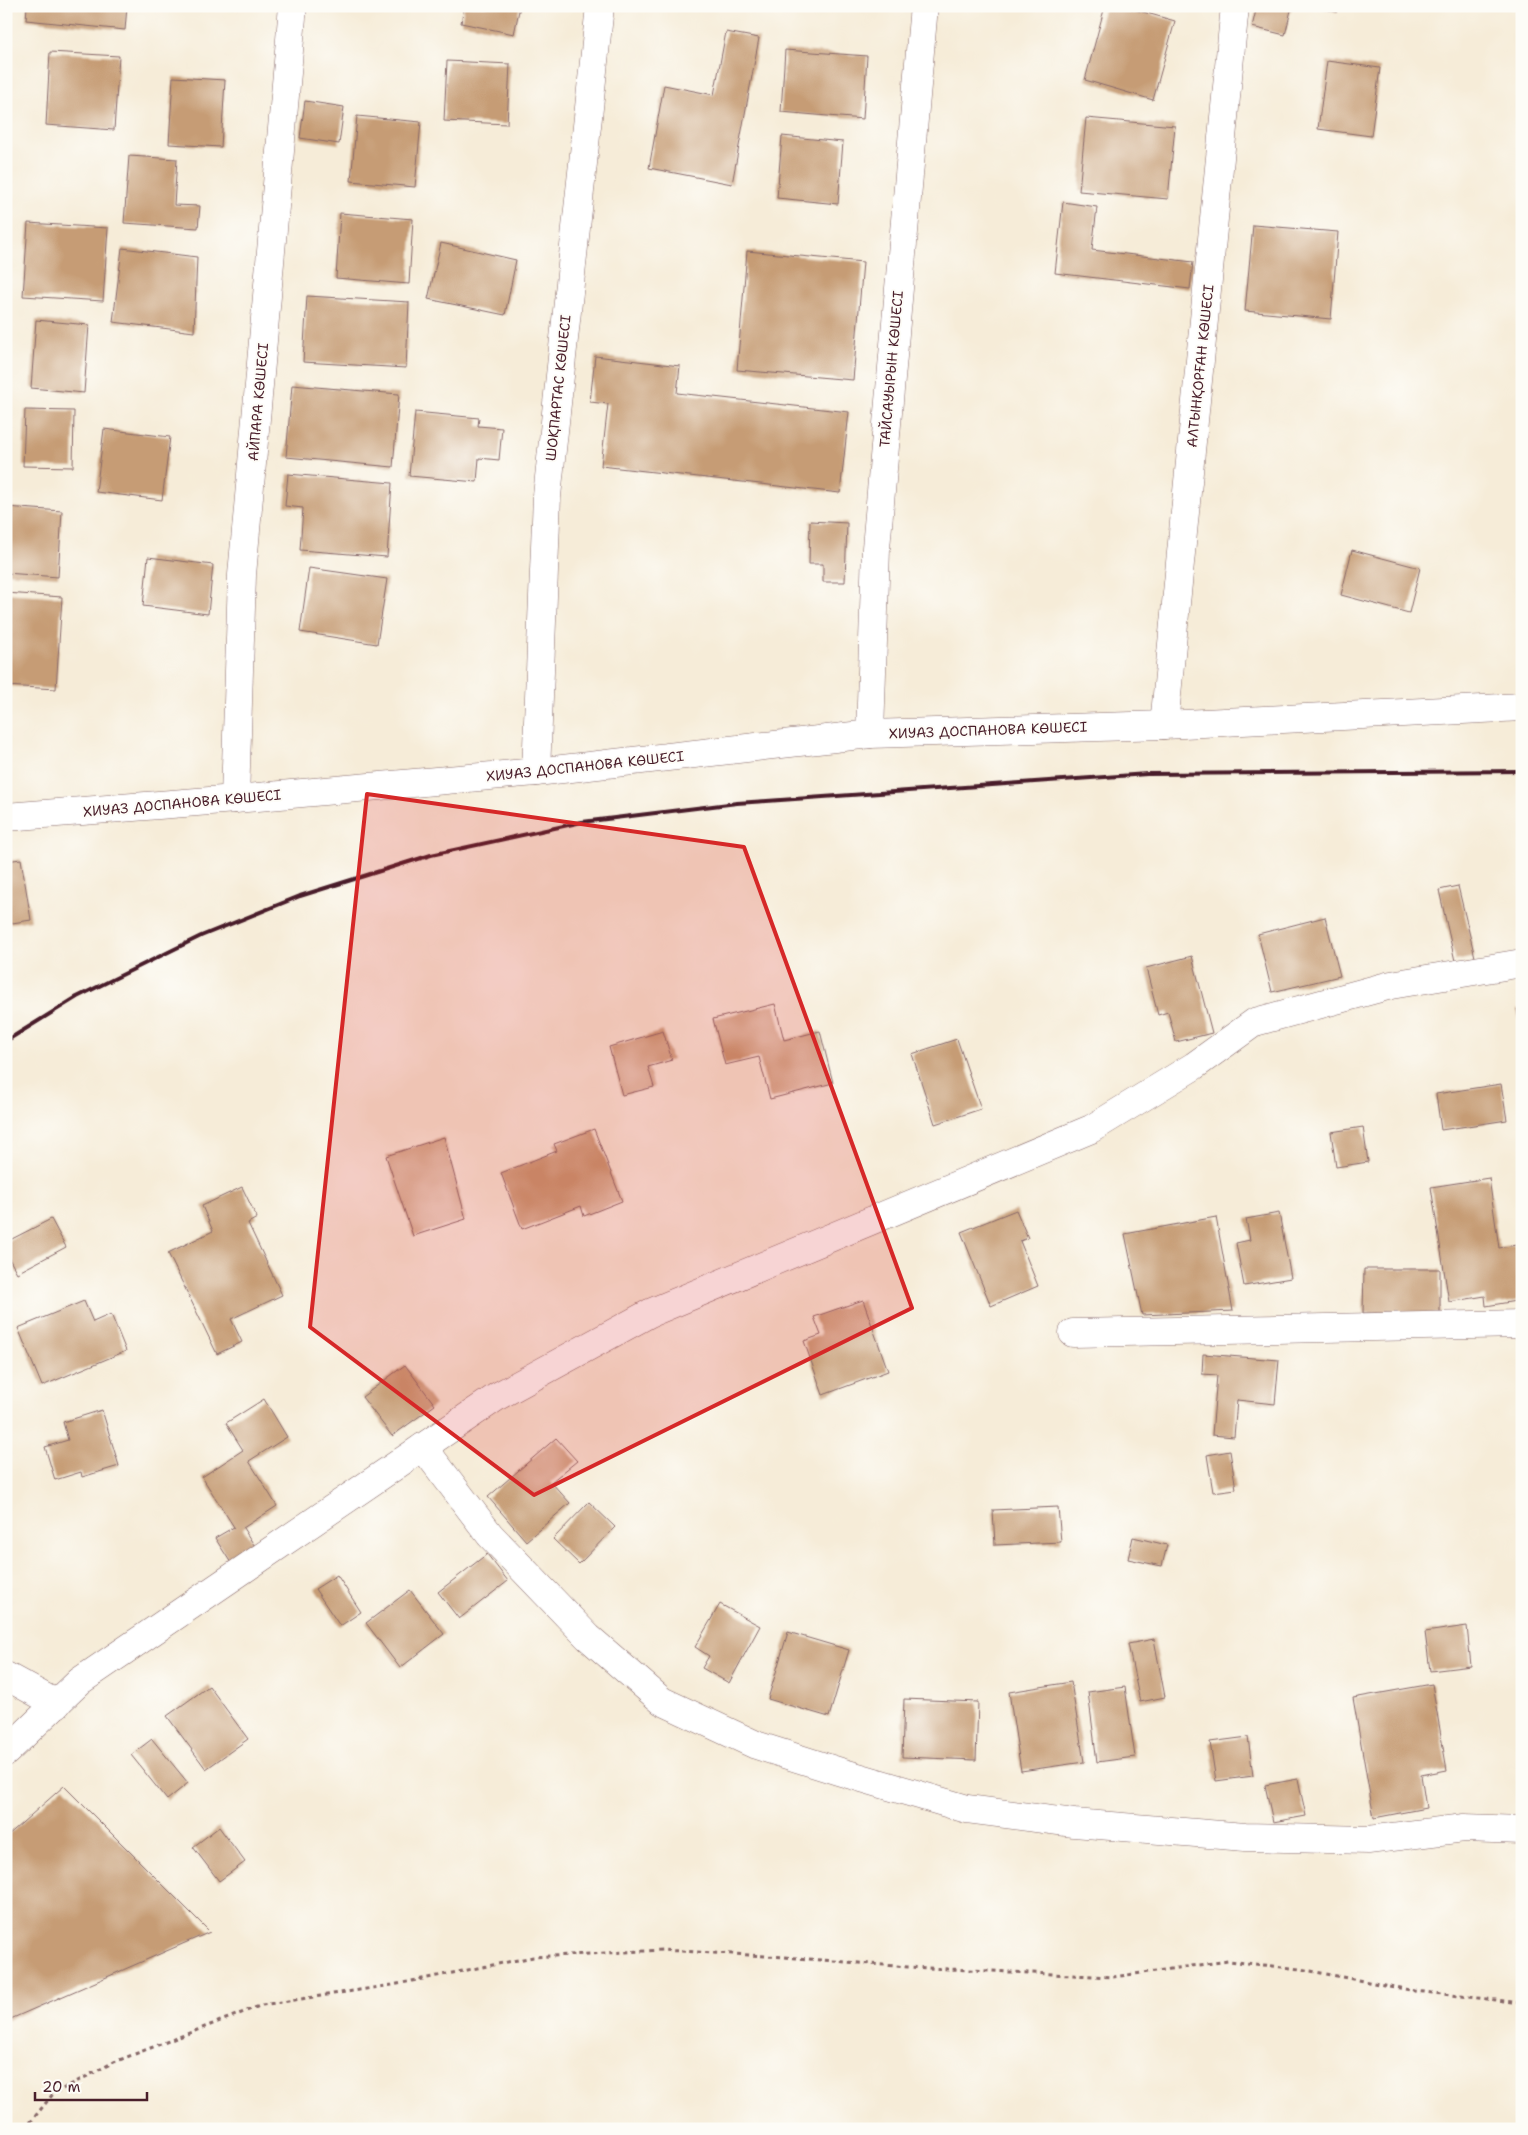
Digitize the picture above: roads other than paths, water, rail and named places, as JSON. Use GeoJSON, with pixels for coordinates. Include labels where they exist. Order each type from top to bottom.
{"type":"FeatureCollection","features":[{"type":"Feature","properties":{"kind":"street","name":"АЙПАРА КӨШЕСІ"},"geometry":{"type":"LineString","coordinates":[[235,800],[242,575],[294,6]]}},
{"type":"Feature","properties":{"kind":"street","name":"ШОҚПАРТАС КӨШЕСІ"},"geometry":{"type":"LineString","coordinates":[[536,772],[547,496],[600,6]]}},
{"type":"Feature","properties":{"kind":"street","name":"ТАЙСАУЫРЫН КӨШЕСІ"},"geometry":{"type":"LineString","coordinates":[[870,734],[876,548],[924,6]]}},
{"type":"Feature","properties":{"kind":"street","name":"АЛТЫНҚОРҒАН КӨШЕСІ"},"geometry":{"type":"LineString","coordinates":[[1164,725],[1235,6]]}},
{"type":"Feature","properties":{"kind":"street","name":"ХИУАЗ ДОСПАНОВА КӨШЕСІ"},"geometry":{"type":"LineString","coordinates":[[6,817],[235,800],[536,772],[870,734],[1164,725],[1522,707]]}},
{"type":"Feature","properties":{"kind":"street"},"geometry":{"type":"LineString","coordinates":[[6,1752],[80,1681],[423,1447],[498,1396],[650,1313],[1091,1129],[1194,1066],[1255,1022],[1391,985],[1522,963]]}},
{"type":"Feature","properties":{"kind":"street"},"geometry":{"type":"LineString","coordinates":[[1073,1333],[1522,1324]]}},
{"type":"Feature","properties":{"kind":"street"},"geometry":{"type":"LineString","coordinates":[[423,1447],[490,1535],[588,1637],[662,1701],[756,1744],[841,1772],[967,1809],[1074,1823],[1245,1837],[1368,1840],[1464,1828],[1522,1830]]}},
{"type":"Feature","properties":{"kind":"street"},"geometry":{"type":"LineString","coordinates":[[6,1676],[56,1704]]}},
{"type":"Feature","properties":{"kind":"railway"},"geometry":{"type":"LineString","coordinates":[[6,1041],[77,997],[201,936],[300,896],[431,855],[582,822],[737,803],[1147,774],[1522,771]]}}]}
